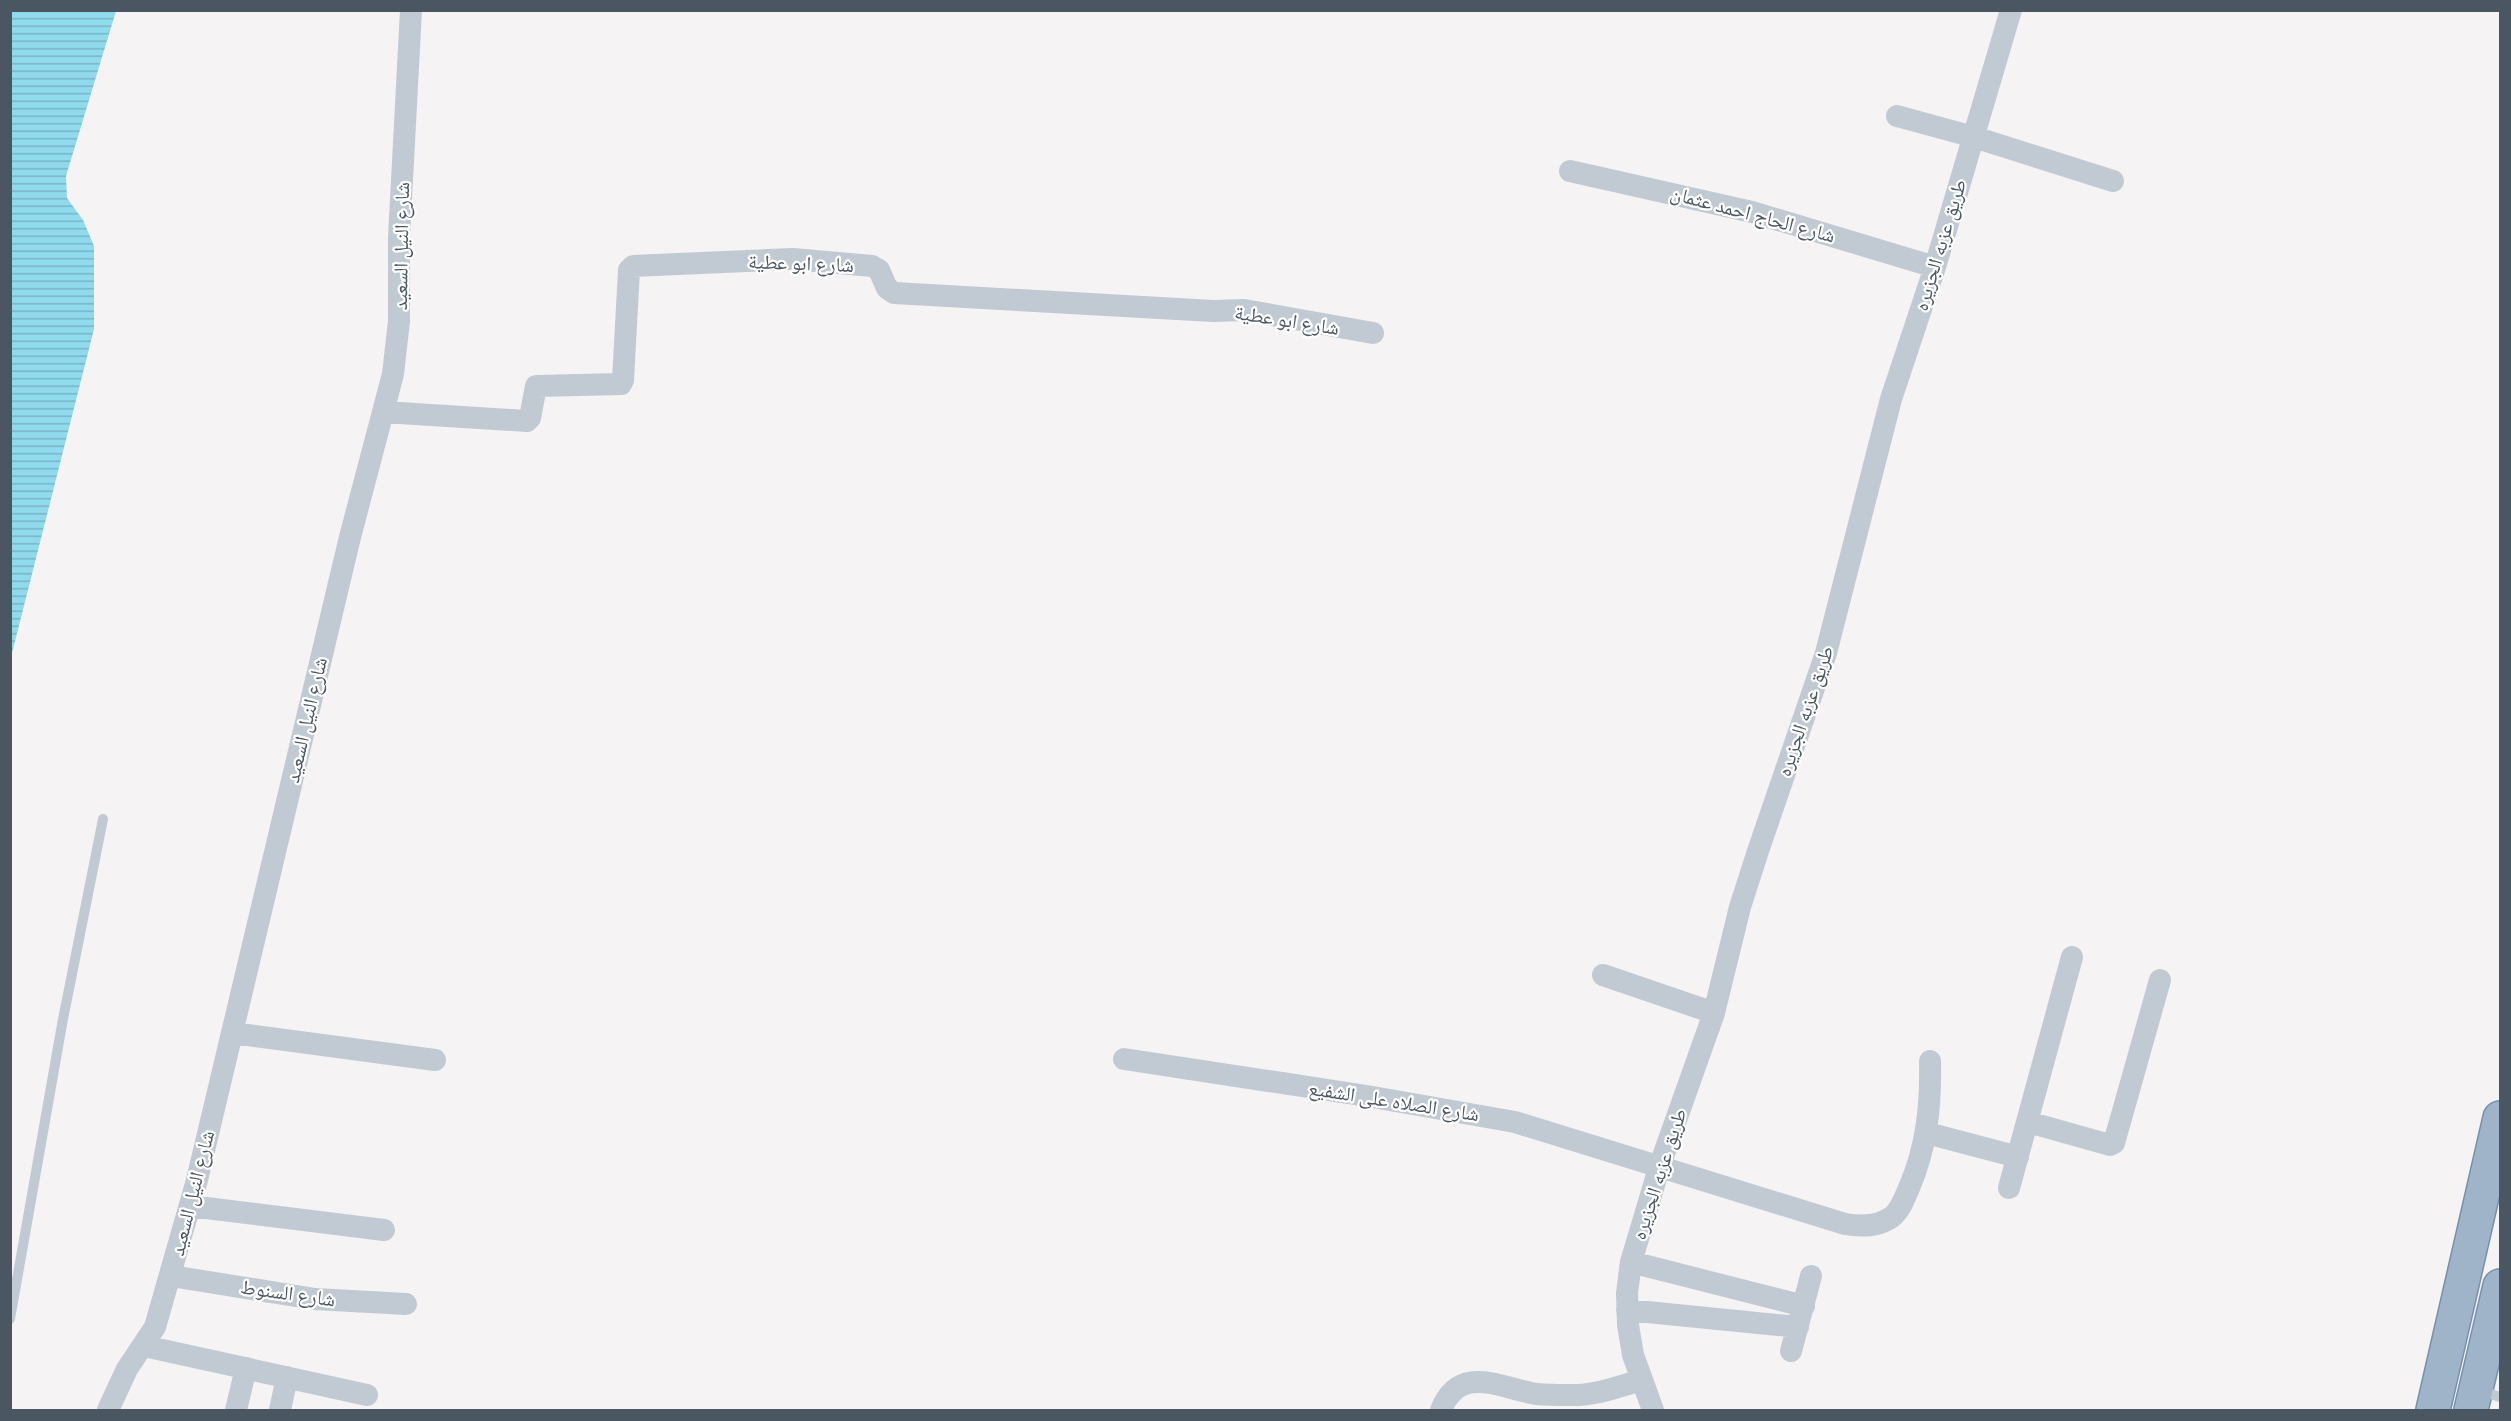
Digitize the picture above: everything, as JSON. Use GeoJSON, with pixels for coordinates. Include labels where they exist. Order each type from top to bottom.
{"type":"FeatureCollection","features":[{"type":"Feature","properties":{"kind":"highway"},"geometry":{"type":"LineString","coordinates":[[2500,1118],[2436,1395],[2483,1399],[2500,1286]]}},
{"type":"Feature","properties":{"kind":"street","name":"شارع النيل السعيد"},"geometry":{"type":"LineString","coordinates":[[108,1410],[126,1369],[155,1327],[171,1276],[232,1033],[350,537],[384,412],[396,354],[399,321],[399,237],[411,10]]}},
{"type":"Feature","properties":{"kind":"street","name":"طريق عزبه الجزيره"},"geometry":{"type":"LineString","coordinates":[[1653,1410],[1633,1355],[1627,1310],[1630,1262],[1660,1165],[1714,1013],[1740,907],[1826,653],[1891,399],[1935,267],[2011,10]]}},
{"type":"Feature","properties":{"kind":"street"},"geometry":{"type":"LineString","coordinates":[[1898,116],[1974,137],[2113,181]]}},
{"type":"Feature","properties":{"kind":"street","name":"شارع الحاج احمد عثمان"},"geometry":{"type":"LineString","coordinates":[[1570,171],[1752,212],[1935,267]]}},
{"type":"Feature","properties":{"kind":"street","name":"شارع ابو عطية"},"geometry":{"type":"LineString","coordinates":[[384,412],[526,421],[530,418],[536,386],[621,384],[629,270],[633,266],[793,259],[872,266],[879,270],[887,288],[894,293],[1213,311],[1235,310],[1373,333]]}},
{"type":"Feature","properties":{"kind":"street"},"geometry":{"type":"LineString","coordinates":[[2009,1188],[2072,957]]}},
{"type":"Feature","properties":{"kind":"street"},"geometry":{"type":"LineString","coordinates":[[1603,975],[1714,1013]]}},
{"type":"Feature","properties":{"kind":"street"},"geometry":{"type":"LineString","coordinates":[[2028,1122],[2110,1145],[2115,1143],[2160,980]]}},
{"type":"Feature","properties":{"kind":"street"},"geometry":{"type":"LineString","coordinates":[[232,1033],[435,1060]]}},
{"type":"Feature","properties":{"kind":"street","name":"شارع الصلاه على الشفيع"},"geometry":{"type":"LineString","coordinates":[[1124,1059],[1486,1116],[1660,1165],[1845,1224],[1862,1227],[1880,1224],[1894,1215],[1904,1201],[1918,1168],[1927,1133],[1931,1097],[1930,1061]]}},
{"type":"Feature","properties":{"kind":"street"},"geometry":{"type":"LineString","coordinates":[[1927,1133],[2018,1157]]}},
{"type":"Feature","properties":{"kind":"street"},"geometry":{"type":"LineString","coordinates":[[190,1206],[384,1230]]}},
{"type":"Feature","properties":{"kind":"street"},"geometry":{"type":"LineString","coordinates":[[1630,1262],[1801,1316]]}},
{"type":"Feature","properties":{"kind":"street","name":"شارع السنوط"},"geometry":{"type":"LineString","coordinates":[[171,1276],[315,1299],[406,1304]]}},
{"type":"Feature","properties":{"kind":"street"},"geometry":{"type":"LineString","coordinates":[[1791,1352],[1812,1276]]}},
{"type":"Feature","properties":{"kind":"street"},"geometry":{"type":"LineString","coordinates":[[1627,1310],[1801,1316]]}},
{"type":"Feature","properties":{"kind":"street"},"geometry":{"type":"LineString","coordinates":[[144,1346],[367,1395]]}},
{"type":"Feature","properties":{"kind":"street"},"geometry":{"type":"LineString","coordinates":[[236,1410],[246,1368]]}},
{"type":"Feature","properties":{"kind":"street"},"geometry":{"type":"LineString","coordinates":[[280,1410],[287,1377]]}},
{"type":"Feature","properties":{"kind":"street"},"geometry":{"type":"LineString","coordinates":[[1441,1410],[1444,1402],[1456,1390],[1470,1382],[1487,1381],[1537,1394],[1572,1395],[1607,1391],[1641,1380]]}},
{"type":"Feature","properties":{"kind":"lane"},"geometry":{"type":"LineString","coordinates":[[10,1319],[63,1019],[103,819]]}},
{"type":"Feature","properties":{"kind":"water"},"geometry":{"type":"Polygon","coordinates":[[[11,10],[116,11],[66,176],[67,198],[83,220],[94,246],[94,329],[11,657],[11,10]]]}}]}
